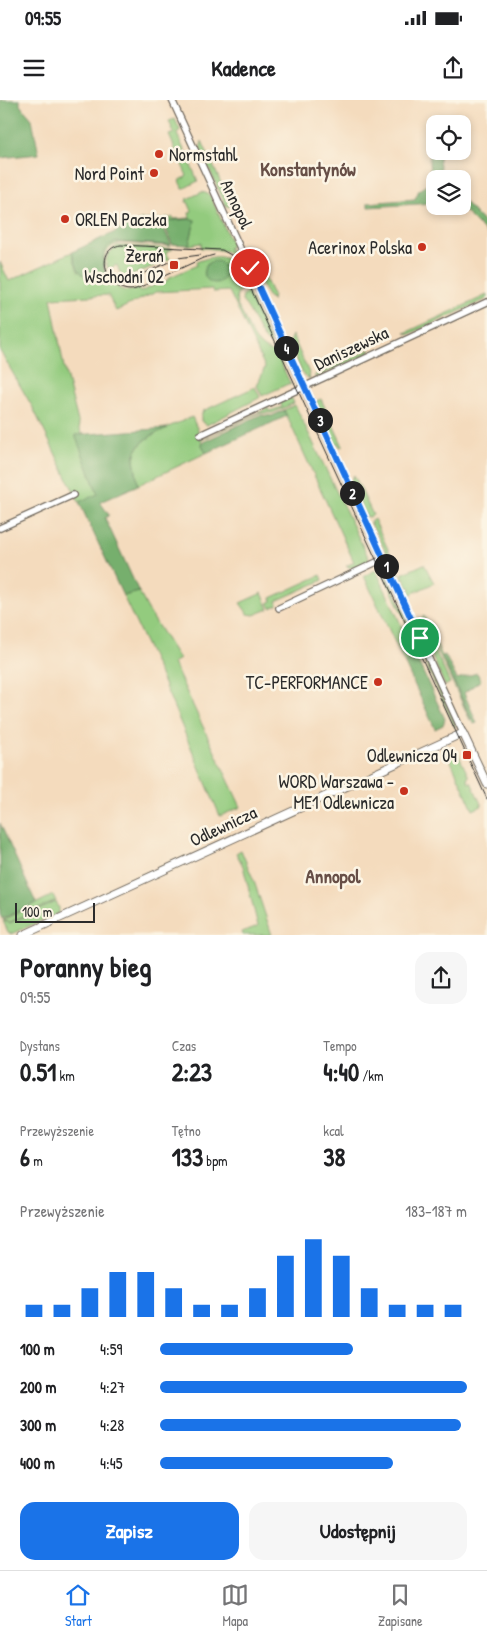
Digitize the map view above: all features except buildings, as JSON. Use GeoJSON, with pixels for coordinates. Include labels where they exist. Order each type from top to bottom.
{"type":"FeatureCollection","features":[{"type":"Feature","properties":{"kind":"street","name":"Annopol"},"geometry":{"type":"LineString","coordinates":[[172,100],[487,784]]}},
{"type":"Feature","properties":{"kind":"street","name":"Daniszewska"},"geometry":{"type":"LineString","coordinates":[[200,435],[487,302]]}},
{"type":"Feature","properties":{"kind":"street"},"geometry":{"type":"LineString","coordinates":[[0,528],[74,495]]}},
{"type":"Feature","properties":{"kind":"street"},"geometry":{"type":"LineString","coordinates":[[279,608],[383,559]]}},
{"type":"Feature","properties":{"kind":"street","name":"Odlewnicza"},"geometry":{"type":"LineString","coordinates":[[23,935],[463,732]]}},
{"type":"Feature","properties":{"kind":"green space"},"geometry":{"type":"Polygon","coordinates":[[[0,100],[20,100],[20,105],[32,119],[39,154],[0,158],[0,100]]]}},
{"type":"Feature","properties":{"kind":"green space"},"geometry":{"type":"Polygon","coordinates":[[[175,119],[180,130],[177,134],[198,181],[183,189],[179,181],[187,176],[169,135],[174,133],[169,121],[175,119]]]}},
{"type":"Feature","properties":{"kind":"green space"},"geometry":{"type":"Polygon","coordinates":[[[202,141],[232,207],[226,206],[200,149],[202,141]]]}},
{"type":"Feature","properties":{"kind":"green space"},"geometry":{"type":"Polygon","coordinates":[[[429,160],[439,160],[441,170],[430,169],[429,160]]]}},
{"type":"Feature","properties":{"kind":"green space"},"geometry":{"type":"Polygon","coordinates":[[[426,185],[426,204],[368,207],[368,203],[415,199],[419,190],[426,185]]]}},
{"type":"Feature","properties":{"kind":"green space"},"geometry":{"type":"Polygon","coordinates":[[[202,192],[211,197],[231,242],[233,241],[234,244],[228,248],[233,254],[235,253],[234,250],[237,249],[251,281],[250,283],[242,266],[233,255],[221,250],[201,248],[201,243],[189,245],[195,220],[163,221],[162,219],[168,217],[169,219],[173,217],[174,219],[190,218],[189,213],[192,211],[188,202],[186,202],[187,199],[202,192]]]}},
{"type":"Feature","properties":{"kind":"green space"},"geometry":{"type":"Polygon","coordinates":[[[471,209],[487,226],[487,234],[468,215],[471,215],[471,209]]]}},
{"type":"Feature","properties":{"kind":"green space"},"geometry":{"type":"Polygon","coordinates":[[[160,219],[171,245],[117,242],[105,251],[103,266],[106,276],[86,276],[79,270],[72,252],[141,220],[160,219]]]}},
{"type":"Feature","properties":{"kind":"green space"},"geometry":{"type":"Polygon","coordinates":[[[195,220],[189,245],[172,244],[163,221],[195,220]]]}},
{"type":"Feature","properties":{"kind":"green space"},"geometry":{"type":"Polygon","coordinates":[[[117,242],[171,246],[121,243],[111,247],[106,254],[104,263],[106,273],[118,288],[127,291],[138,289],[140,292],[164,282],[168,278],[197,265],[196,262],[206,258],[222,257],[232,263],[245,286],[237,295],[238,307],[256,341],[261,346],[276,353],[291,385],[288,384],[262,396],[257,386],[265,367],[229,291],[213,292],[212,289],[156,292],[116,311],[108,295],[51,298],[64,367],[81,433],[86,435],[76,435],[98,495],[79,502],[33,408],[0,351],[0,262],[9,281],[72,252],[78,271],[98,277],[106,276],[103,265],[105,251],[117,242]]]}},
{"type":"Feature","properties":{"kind":"green space"},"geometry":{"type":"Polygon","coordinates":[[[117,246],[173,249],[166,252],[170,259],[124,279],[117,265],[108,269],[106,261],[108,254],[117,246]]]}},
{"type":"Feature","properties":{"kind":"green space"},"geometry":{"type":"Polygon","coordinates":[[[211,261],[219,261],[226,268],[226,276],[219,283],[211,283],[204,276],[204,268],[211,261]]]}},
{"type":"Feature","properties":{"kind":"green space"},"geometry":{"type":"Polygon","coordinates":[[[260,267],[273,295],[272,301],[259,278],[258,270],[260,267]]]}},
{"type":"Feature","properties":{"kind":"green space"},"geometry":{"type":"Polygon","coordinates":[[[247,291],[272,345],[263,337],[242,301],[243,295],[247,291]]]}},
{"type":"Feature","properties":{"kind":"green space"},"geometry":{"type":"Polygon","coordinates":[[[487,295],[487,299],[410,334],[405,333],[487,295]]]}},
{"type":"Feature","properties":{"kind":"green space"},"geometry":{"type":"Polygon","coordinates":[[[292,335],[310,375],[310,379],[303,375],[289,342],[292,335]]]}},
{"type":"Feature","properties":{"kind":"green space"},"geometry":{"type":"Polygon","coordinates":[[[371,349],[368,354],[315,378],[315,375],[371,349]]]}},
{"type":"Feature","properties":{"kind":"green space"},"geometry":{"type":"Polygon","coordinates":[[[255,387],[259,398],[207,425],[201,421],[203,411],[255,387]]]}},
{"type":"Feature","properties":{"kind":"green space"},"geometry":{"type":"Polygon","coordinates":[[[291,397],[294,403],[273,413],[259,413],[201,440],[206,453],[138,485],[134,461],[136,453],[140,445],[156,433],[192,417],[202,439],[268,408],[269,411],[282,407],[280,402],[291,397]]]}},
{"type":"Feature","properties":{"kind":"green space"},"geometry":{"type":"Polygon","coordinates":[[[321,399],[343,446],[340,447],[338,443],[336,444],[316,401],[321,399]]]}},
{"type":"Feature","properties":{"kind":"green space"},"geometry":{"type":"Polygon","coordinates":[[[295,405],[369,559],[368,562],[360,566],[346,566],[354,562],[284,410],[295,405]]]}},
{"type":"Feature","properties":{"kind":"green space"},"geometry":{"type":"Polygon","coordinates":[[[284,410],[287,416],[206,453],[201,443],[260,415],[272,416],[284,410]]]}},
{"type":"Feature","properties":{"kind":"green space"},"geometry":{"type":"Polygon","coordinates":[[[168,428],[146,439],[137,449],[134,460],[138,485],[100,502],[109,515],[105,518],[139,592],[123,596],[79,502],[98,494],[75,435],[168,428]]]}},
{"type":"Feature","properties":{"kind":"green space"},"geometry":{"type":"Polygon","coordinates":[[[354,475],[373,515],[369,517],[366,516],[350,481],[354,475]]]}},
{"type":"Feature","properties":{"kind":"green space"},"geometry":{"type":"Polygon","coordinates":[[[374,519],[410,596],[406,594],[370,522],[374,519]]]}},
{"type":"Feature","properties":{"kind":"green space"},"geometry":{"type":"Polygon","coordinates":[[[424,564],[434,583],[411,594],[409,590],[411,589],[408,587],[402,574],[424,564]]]}},
{"type":"Feature","properties":{"kind":"green space"},"geometry":{"type":"Polygon","coordinates":[[[381,568],[385,571],[455,722],[455,727],[381,568]]]}},
{"type":"Feature","properties":{"kind":"green space"},"geometry":{"type":"Polygon","coordinates":[[[376,570],[414,653],[405,664],[364,576],[376,570]]]}},
{"type":"Feature","properties":{"kind":"green space"},"geometry":{"type":"Polygon","coordinates":[[[321,575],[323,580],[276,601],[278,605],[271,608],[268,603],[272,601],[271,598],[321,575]]]}},
{"type":"Feature","properties":{"kind":"green space"},"geometry":{"type":"Polygon","coordinates":[[[139,592],[179,659],[173,663],[241,807],[220,816],[158,670],[123,596],[139,592]]]}},
{"type":"Feature","properties":{"kind":"green space"},"geometry":{"type":"Polygon","coordinates":[[[262,593],[269,609],[254,615],[248,614],[240,603],[262,593]]]}},
{"type":"Feature","properties":{"kind":"green space"},"geometry":{"type":"Polygon","coordinates":[[[424,616],[471,720],[422,617],[424,616]]]}},
{"type":"Feature","properties":{"kind":"green space"},"geometry":{"type":"Polygon","coordinates":[[[420,618],[450,683],[445,686],[417,622],[420,618]]]}},
{"type":"Feature","properties":{"kind":"green space"},"geometry":{"type":"Polygon","coordinates":[[[414,653],[445,719],[443,725],[435,729],[405,664],[414,653]]]}},
{"type":"Feature","properties":{"kind":"green space"},"geometry":{"type":"Polygon","coordinates":[[[445,655],[457,679],[477,673],[481,680],[464,693],[477,723],[474,724],[442,656],[445,655]]]}},
{"type":"Feature","properties":{"kind":"green space"},"geometry":{"type":"Polygon","coordinates":[[[457,752],[469,777],[467,778],[469,783],[471,782],[482,806],[473,810],[449,757],[453,754],[454,757],[456,756],[457,752]]]}},
{"type":"Feature","properties":{"kind":"green space"},"geometry":{"type":"Polygon","coordinates":[[[0,823],[36,903],[2,919],[0,914],[0,823]]]}},
{"type":"Feature","properties":{"kind":"green space"},"geometry":{"type":"Polygon","coordinates":[[[241,850],[254,881],[272,935],[243,935],[242,932],[258,926],[243,866],[236,853],[241,850]]]}},
{"type":"Feature","properties":{"kind":"green space"},"geometry":{"type":"Polygon","coordinates":[[[53,895],[56,901],[10,922],[3,920],[53,895]]]}},
{"type":"Feature","properties":{"kind":"green space"},"geometry":{"type":"Polygon","coordinates":[[[56,902],[59,913],[11,934],[8,932],[3,921],[10,923],[56,902]]]}},
{"type":"Feature","properties":{"kind":"tram line"},"geometry":{"type":"LineString","coordinates":[[214,255],[203,258],[136,289],[126,290],[111,280],[105,263],[107,255],[112,248],[121,245],[222,250],[238,261],[487,799]]}},
{"type":"Feature","properties":{"kind":"tram line"},"geometry":{"type":"LineString","coordinates":[[111,277],[120,281],[126,281],[178,258],[200,255]]}},
{"type":"Feature","properties":{"kind":"place","name":"Normstahl"},"geometry":{"type":"Point","coordinates":[159,154]}},
{"type":"Feature","properties":{"kind":"place","name":"Nord Point"},"geometry":{"type":"Point","coordinates":[154,173]}},
{"type":"Feature","properties":{"kind":"place","name":"ORLEN Paczka"},"geometry":{"type":"Point","coordinates":[65,219]}},
{"type":"Feature","properties":{"kind":"place","name":"Acerinox Polska"},"geometry":{"type":"Point","coordinates":[422,247]}},
{"type":"Feature","properties":{"kind":"place","name":"Żerań Wschodni 02"},"geometry":{"type":"Point","coordinates":[174,265]}},
{"type":"Feature","properties":{"kind":"place","name":"TC-PERFORMANCE"},"geometry":{"type":"Point","coordinates":[378,682]}},
{"type":"Feature","properties":{"kind":"place","name":"Odlewnicza 04"},"geometry":{"type":"Point","coordinates":[467,755]}},
{"type":"Feature","properties":{"kind":"place","name":"WORD Warszawa - ME1 Odlewnicza"},"geometry":{"type":"Point","coordinates":[404,791]}},
{"type":"Feature","properties":{"kind":"district","name":"Konstantynów"},"geometry":{"type":"Point","coordinates":[308,169]}},
{"type":"Feature","properties":{"kind":"district","name":"Annopol"},"geometry":{"type":"Point","coordinates":[333,876]}},
{"type":"Feature","properties":{"kind":"route"},"geometry":{"type":"LineString","coordinates":[[250,268],[420,638]]}}]}
